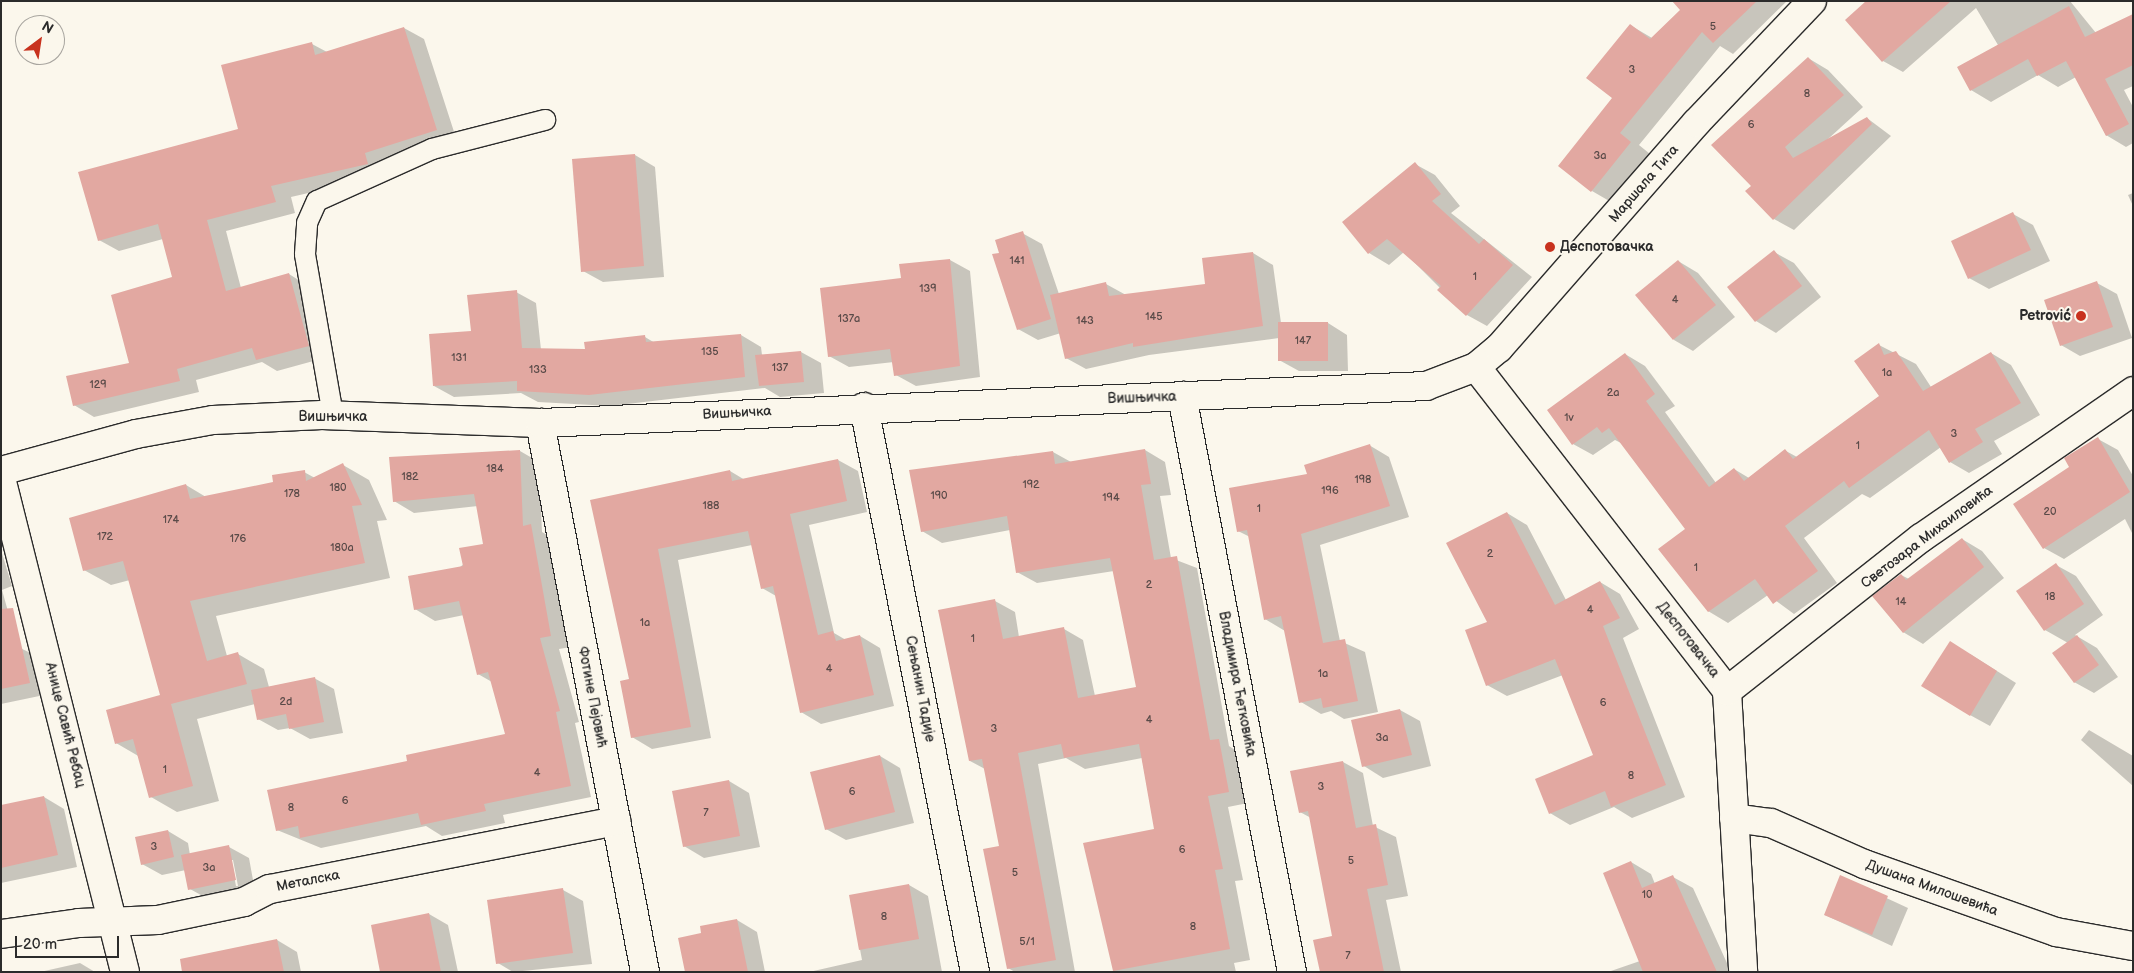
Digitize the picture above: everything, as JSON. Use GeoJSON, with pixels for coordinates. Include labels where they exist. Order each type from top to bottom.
{"type":"FeatureCollection","features":[{"type":"Feature","properties":{"kind":"street","name":"Маршала Тита"},"geometry":{"type":"LineString","coordinates":[[1476,367],[1499,348],[1696,123],[1812,1]]}},
{"type":"Feature","properties":{"kind":"street","name":"Вишњичка"},"geometry":{"type":"LineString","coordinates":[[1,471],[136,434],[213,420],[333,416],[540,423],[864,406],[1407,388],[1443,381],[1476,367]]}},
{"type":"Feature","properties":{"kind":"street","name":"Деспотовачка"},"geometry":{"type":"LineString","coordinates":[[1476,367],[1727,691],[1743,972]]}},
{"type":"Feature","properties":{"kind":"street","name":"Светозара Михаиловића"},"geometry":{"type":"LineString","coordinates":[[1727,691],[1921,538],[2133,392]]}},
{"type":"Feature","properties":{"kind":"street","name":"Владимира Ћетковића"},"geometry":{"type":"LineString","coordinates":[[1182,396],[1292,972]]}},
{"type":"Feature","properties":{"kind":"street","name":"Сењанин Тадије"},"geometry":{"type":"LineString","coordinates":[[864,406],[975,972]]}},
{"type":"Feature","properties":{"kind":"street","name":"Фотине Пејовић"},"geometry":{"type":"LineString","coordinates":[[540,423],[645,972]]}},
{"type":"Feature","properties":{"kind":"street","name":"Анице Савић Ребац"},"geometry":{"type":"LineString","coordinates":[[1,478],[115,920],[125,972]]}},
{"type":"Feature","properties":{"kind":"street","name":"Душана Милошевића"},"geometry":{"type":"LineString","coordinates":[[1734,818],[1771,823],[1904,879],[2056,932],[2133,946]]}},
{"type":"Feature","properties":{"kind":"street","name":"Металска"},"geometry":{"type":"LineString","coordinates":[[1,934],[115,920],[158,920],[244,902],[270,889],[616,821]]}},
{"type":"Feature","properties":{"kind":"lane"},"geometry":{"type":"LineString","coordinates":[[333,416],[305,254],[306,223],[317,201],[432,149],[545,120]]}},
{"type":"Feature","properties":{"kind":"building"},"geometry":{"type":"Polygon","coordinates":[[[1672,1],[1757,1],[1713,43],[1702,32],[1620,133],[1631,142],[1591,192],[1558,166],[1612,98],[1586,78],[1630,24],[1650,39],[1680,10],[1672,1]]]}},
{"type":"Feature","properties":{"kind":"building"},"geometry":{"type":"Polygon","coordinates":[[[1866,1],[1951,1],[1882,62],[1845,20],[1866,1]]]}},
{"type":"Feature","properties":{"kind":"building"},"geometry":{"type":"Polygon","coordinates":[[[2069,6],[2085,37],[2133,14],[2133,65],[2105,79],[2129,124],[2106,136],[2066,61],[2037,76],[2028,59],[1970,91],[1957,67],[2069,6]]]}},
{"type":"Feature","properties":{"kind":"building"},"geometry":{"type":"Polygon","coordinates":[[[404,27],[437,130],[365,153],[368,164],[271,186],[276,202],[207,220],[226,291],[289,273],[309,346],[256,360],[252,348],[177,369],[180,381],[73,406],[66,376],[129,363],[111,295],[172,277],[158,224],[98,241],[78,172],[238,129],[221,65],[312,42],[315,55],[404,27]]]}},
{"type":"Feature","properties":{"kind":"building"},"geometry":{"type":"Polygon","coordinates":[[[1808,57],[1844,95],[1785,147],[1793,158],[1867,117],[1872,124],[1773,220],[1745,191],[1751,186],[1711,145],[1808,57]]]}},
{"type":"Feature","properties":{"kind":"building"},"geometry":{"type":"Polygon","coordinates":[[[635,154],[644,266],[581,272],[572,159],[635,154]]]}},
{"type":"Feature","properties":{"kind":"building"},"geometry":{"type":"Polygon","coordinates":[[[1415,162],[1441,194],[1432,201],[1479,244],[1484,239],[1513,265],[1466,316],[1437,290],[1441,286],[1387,239],[1368,254],[1342,222],[1415,162]]]}},
{"type":"Feature","properties":{"kind":"building"},"geometry":{"type":"Polygon","coordinates":[[[2013,212],[2031,250],[1968,279],[1951,241],[2013,212]]]}},
{"type":"Feature","properties":{"kind":"building"},"geometry":{"type":"Polygon","coordinates":[[[1023,231],[1051,319],[1017,330],[992,254],[999,253],[995,240],[1023,231]]]}},
{"type":"Feature","properties":{"kind":"building"},"geometry":{"type":"Polygon","coordinates":[[[1774,250],[1802,286],[1755,322],[1727,287],[1774,250]]]}},
{"type":"Feature","properties":{"kind":"building"},"geometry":{"type":"Polygon","coordinates":[[[1253,252],[1263,326],[1133,347],[1133,343],[1065,359],[1050,295],[1106,282],[1109,296],[1205,284],[1202,258],[1253,252]]]}},
{"type":"Feature","properties":{"kind":"building"},"geometry":{"type":"Polygon","coordinates":[[[950,259],[960,366],[894,376],[890,349],[828,357],[820,288],[901,278],[899,264],[950,259]]]}},
{"type":"Feature","properties":{"kind":"building"},"geometry":{"type":"Polygon","coordinates":[[[1678,260],[1716,305],[1673,340],[1635,295],[1678,260]]]}},
{"type":"Feature","properties":{"kind":"building"},"geometry":{"type":"Polygon","coordinates":[[[2097,281],[2113,327],[2060,346],[2044,300],[2097,281]]]}},
{"type":"Feature","properties":{"kind":"building"},"geometry":{"type":"Polygon","coordinates":[[[517,290],[522,348],[585,349],[584,342],[645,335],[646,342],[741,334],[745,377],[589,395],[517,391],[517,381],[433,386],[429,334],[471,331],[467,295],[517,290]]]}},
{"type":"Feature","properties":{"kind":"building"},"geometry":{"type":"Polygon","coordinates":[[[1278,322],[1328,322],[1328,361],[1278,361],[1278,322]]]}},
{"type":"Feature","properties":{"kind":"building"},"geometry":{"type":"Polygon","coordinates":[[[1879,343],[1884,355],[1896,351],[1923,391],[1991,352],[2021,403],[1975,429],[1983,442],[1949,463],[1929,430],[1849,488],[1844,481],[1785,526],[1818,571],[1773,604],[1755,579],[1708,612],[1658,549],[1685,529],[1609,428],[1602,433],[1597,427],[1572,445],[1547,410],[1625,353],[1655,394],[1646,401],[1709,487],[1734,468],[1744,481],[1785,449],[1793,459],[1879,396],[1854,361],[1879,343]]]}},
{"type":"Feature","properties":{"kind":"building"},"geometry":{"type":"Polygon","coordinates":[[[801,351],[804,382],[759,386],[755,355],[801,351]]]}},
{"type":"Feature","properties":{"kind":"building"},"geometry":{"type":"Polygon","coordinates":[[[2098,437],[2130,492],[2043,549],[2013,504],[2069,467],[2064,458],[2098,437]]]}},
{"type":"Feature","properties":{"kind":"building"},"geometry":{"type":"Polygon","coordinates":[[[1370,444],[1390,506],[1301,534],[1323,643],[1345,639],[1358,701],[1323,708],[1321,698],[1299,703],[1281,616],[1264,620],[1247,530],[1237,532],[1229,488],[1307,474],[1304,465],[1370,444]]]}},
{"type":"Feature","properties":{"kind":"building"},"geometry":{"type":"Polygon","coordinates":[[[1145,449],[1151,484],[1141,485],[1154,560],[1177,556],[1210,740],[1219,739],[1229,792],[1208,796],[1223,869],[1215,870],[1230,949],[1113,971],[1083,843],[1154,829],[1139,744],[1064,758],[1061,744],[1018,753],[1056,960],[1007,969],[983,849],[999,846],[982,759],[969,761],[938,610],[995,599],[1003,639],[1064,627],[1078,698],[1136,687],[1110,558],[1016,573],[1007,516],[921,532],[909,470],[1053,451],[1055,464],[1145,449]]]}},
{"type":"Feature","properties":{"kind":"building"},"geometry":{"type":"Polygon","coordinates":[[[520,450],[523,526],[531,524],[551,636],[540,638],[560,711],[556,712],[571,786],[484,804],[486,811],[421,825],[418,813],[300,838],[298,826],[276,831],[267,790],[407,761],[406,755],[505,734],[488,672],[477,675],[459,601],[414,610],[408,576],[463,566],[459,548],[483,544],[474,494],[393,502],[389,457],[520,450]]]}},
{"type":"Feature","properties":{"kind":"building"},"geometry":{"type":"Polygon","coordinates":[[[838,459],[847,501],[790,514],[818,635],[833,631],[836,641],[860,635],[874,695],[800,713],[773,586],[761,589],[748,531],[658,549],[691,727],[631,738],[620,681],[629,679],[590,500],[730,470],[732,481],[838,459]]]}},
{"type":"Feature","properties":{"kind":"building"},"geometry":{"type":"Polygon","coordinates":[[[343,463],[362,505],[352,506],[365,563],[190,601],[207,661],[238,652],[247,684],[171,704],[193,786],[149,798],[133,739],[115,744],[106,710],[160,695],[123,561],[83,571],[69,518],[186,484],[190,499],[273,482],[272,475],[305,470],[306,481],[343,463]]]}},
{"type":"Feature","properties":{"kind":"building"},"geometry":{"type":"Polygon","coordinates":[[[1507,512],[1555,605],[1600,581],[1620,618],[1603,626],[1666,785],[1611,807],[1605,791],[1549,814],[1535,779],[1593,755],[1555,659],[1486,686],[1465,630],[1487,622],[1446,543],[1507,512]]]}},
{"type":"Feature","properties":{"kind":"building"},"geometry":{"type":"Polygon","coordinates":[[[1962,538],[1984,567],[1903,633],[1872,596],[1901,574],[1906,580],[1962,538]]]}},
{"type":"Feature","properties":{"kind":"building"},"geometry":{"type":"Polygon","coordinates":[[[2056,563],[2084,604],[2044,631],[2016,591],[2056,563]]]}},
{"type":"Feature","properties":{"kind":"building"},"geometry":{"type":"Polygon","coordinates":[[[13,608],[30,683],[1,689],[1,609],[13,608]]]}},
{"type":"Feature","properties":{"kind":"building"},"geometry":{"type":"Polygon","coordinates":[[[2077,635],[2099,665],[2074,683],[2052,653],[2077,635]]]}},
{"type":"Feature","properties":{"kind":"building"},"geometry":{"type":"Polygon","coordinates":[[[1950,641],[1997,671],[1970,716],[1921,686],[1950,641]]]}},
{"type":"Feature","properties":{"kind":"building"},"geometry":{"type":"Polygon","coordinates":[[[315,677],[324,722],[289,729],[286,714],[257,720],[251,690],[315,677]]]}},
{"type":"Feature","properties":{"kind":"building"},"geometry":{"type":"Polygon","coordinates":[[[1400,709],[1412,755],[1362,767],[1351,720],[1400,709]]]}},
{"type":"Feature","properties":{"kind":"building"},"geometry":{"type":"Polygon","coordinates":[[[880,755],[895,812],[825,830],[810,772],[880,755]]]}},
{"type":"Feature","properties":{"kind":"building"},"geometry":{"type":"Polygon","coordinates":[[[1343,761],[1356,828],[1376,824],[1388,885],[1367,889],[1384,972],[1320,972],[1313,940],[1332,936],[1308,811],[1299,813],[1290,771],[1343,761]]]}},
{"type":"Feature","properties":{"kind":"building"},"geometry":{"type":"Polygon","coordinates":[[[729,780],[740,836],[683,847],[672,791],[729,780]]]}},
{"type":"Feature","properties":{"kind":"building"},"geometry":{"type":"Polygon","coordinates":[[[44,796],[58,855],[1,868],[1,805],[44,796]]]}},
{"type":"Feature","properties":{"kind":"building"},"geometry":{"type":"Polygon","coordinates":[[[168,830],[174,857],[141,865],[135,837],[168,830]]]}},
{"type":"Feature","properties":{"kind":"building"},"geometry":{"type":"Polygon","coordinates":[[[229,845],[236,880],[188,890],[181,855],[229,845]]]}},
{"type":"Feature","properties":{"kind":"building"},"geometry":{"type":"Polygon","coordinates":[[[1631,861],[1642,888],[1673,875],[1717,972],[1643,972],[1603,873],[1631,861]]]}},
{"type":"Feature","properties":{"kind":"building"},"geometry":{"type":"Polygon","coordinates":[[[1840,875],[1888,896],[1872,935],[1824,915],[1840,875]]]}},
{"type":"Feature","properties":{"kind":"building"},"geometry":{"type":"Polygon","coordinates":[[[909,884],[919,939],[859,950],[849,895],[909,884]]]}},
{"type":"Feature","properties":{"kind":"building"},"geometry":{"type":"Polygon","coordinates":[[[563,888],[573,953],[496,964],[487,900],[563,888]]]}},
{"type":"Feature","properties":{"kind":"building"},"geometry":{"type":"Polygon","coordinates":[[[429,913],[441,972],[380,972],[371,925],[429,913]]]}},
{"type":"Feature","properties":{"kind":"building"},"geometry":{"type":"Polygon","coordinates":[[[737,919],[748,972],[685,972],[678,938],[701,933],[700,926],[737,919]]]}},
{"type":"Feature","properties":{"kind":"building"},"geometry":{"type":"Polygon","coordinates":[[[277,939],[284,972],[182,972],[180,959],[277,939]]]}},
{"type":"Feature","properties":{"kind":"place","name":"Деспотовачка"},"geometry":{"type":"Point","coordinates":[1550,247]}},
{"type":"Feature","properties":{"kind":"place","name":"Petrović"},"geometry":{"type":"Point","coordinates":[2081,316]}}]}
